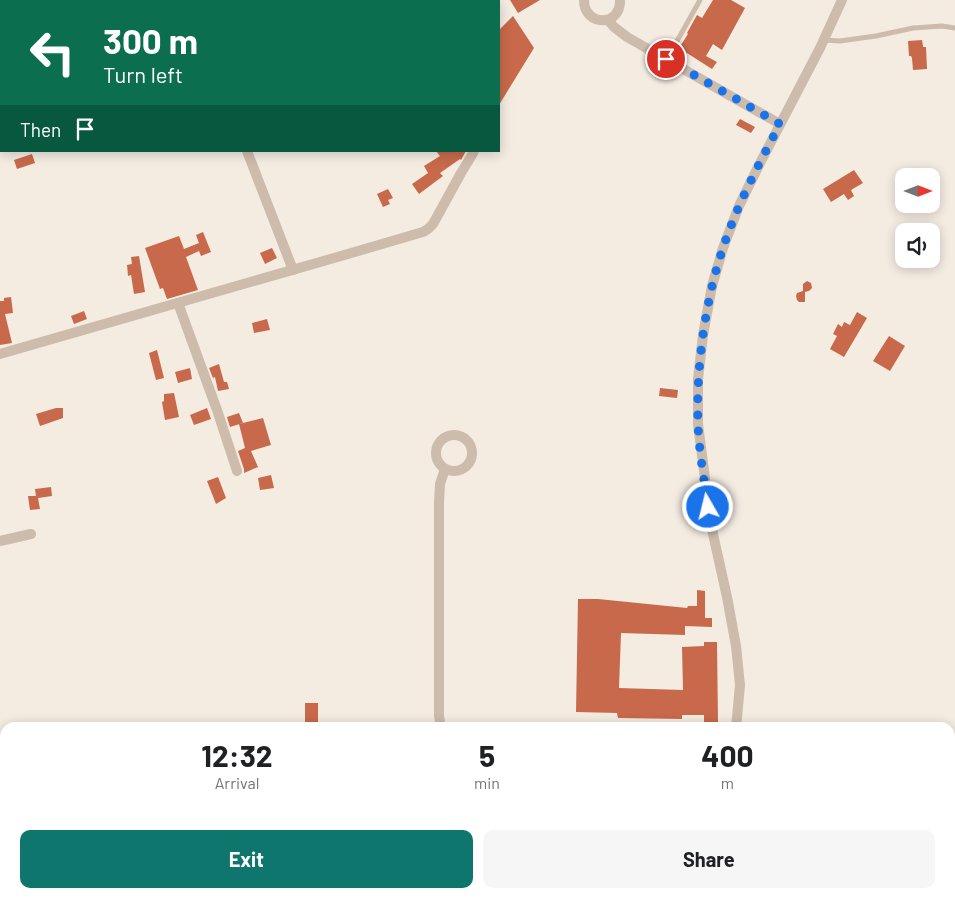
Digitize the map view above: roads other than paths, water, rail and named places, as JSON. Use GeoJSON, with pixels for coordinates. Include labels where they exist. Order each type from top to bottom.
{"type":"FeatureCollection","features":[{"type":"Feature","properties":{"kind":"street"},"geometry":{"type":"LineString","coordinates":[[584,0],[586,11],[594,19],[600,21],[608,20],[617,14],[620,8],[620,0]]}},
{"type":"Feature","properties":{"kind":"street"},"geometry":{"type":"LineString","coordinates":[[737,722],[740,684],[736,646],[711,525],[698,424],[698,379],[703,334],[712,286],[723,248],[739,206],[824,40],[842,0]]}},
{"type":"Feature","properties":{"kind":"street"},"geometry":{"type":"LineString","coordinates":[[608,20],[627,37],[780,124]]}},
{"type":"Feature","properties":{"kind":"street"},"geometry":{"type":"LineString","coordinates":[[247,152],[293,270]]}},
{"type":"Feature","properties":{"kind":"street"},"geometry":{"type":"LineString","coordinates":[[0,354],[415,235],[428,229],[433,224],[474,152]]}},
{"type":"Feature","properties":{"kind":"street"},"geometry":{"type":"LineString","coordinates":[[178,303],[237,471]]}},
{"type":"Feature","properties":{"kind":"street"},"geometry":{"type":"LineString","coordinates":[[440,722],[439,502],[440,484],[445,469]]}},
{"type":"Feature","properties":{"kind":"street"},"geometry":{"type":"LineString","coordinates":[[0,541],[31,534]]}},
{"type":"Feature","properties":{"kind":"lane"},"geometry":{"type":"LineString","coordinates":[[666,59],[700,0]]}},
{"type":"Feature","properties":{"kind":"lane"},"geometry":{"type":"LineString","coordinates":[[824,40],[840,41],[913,28],[942,26],[955,28]]}}]}
